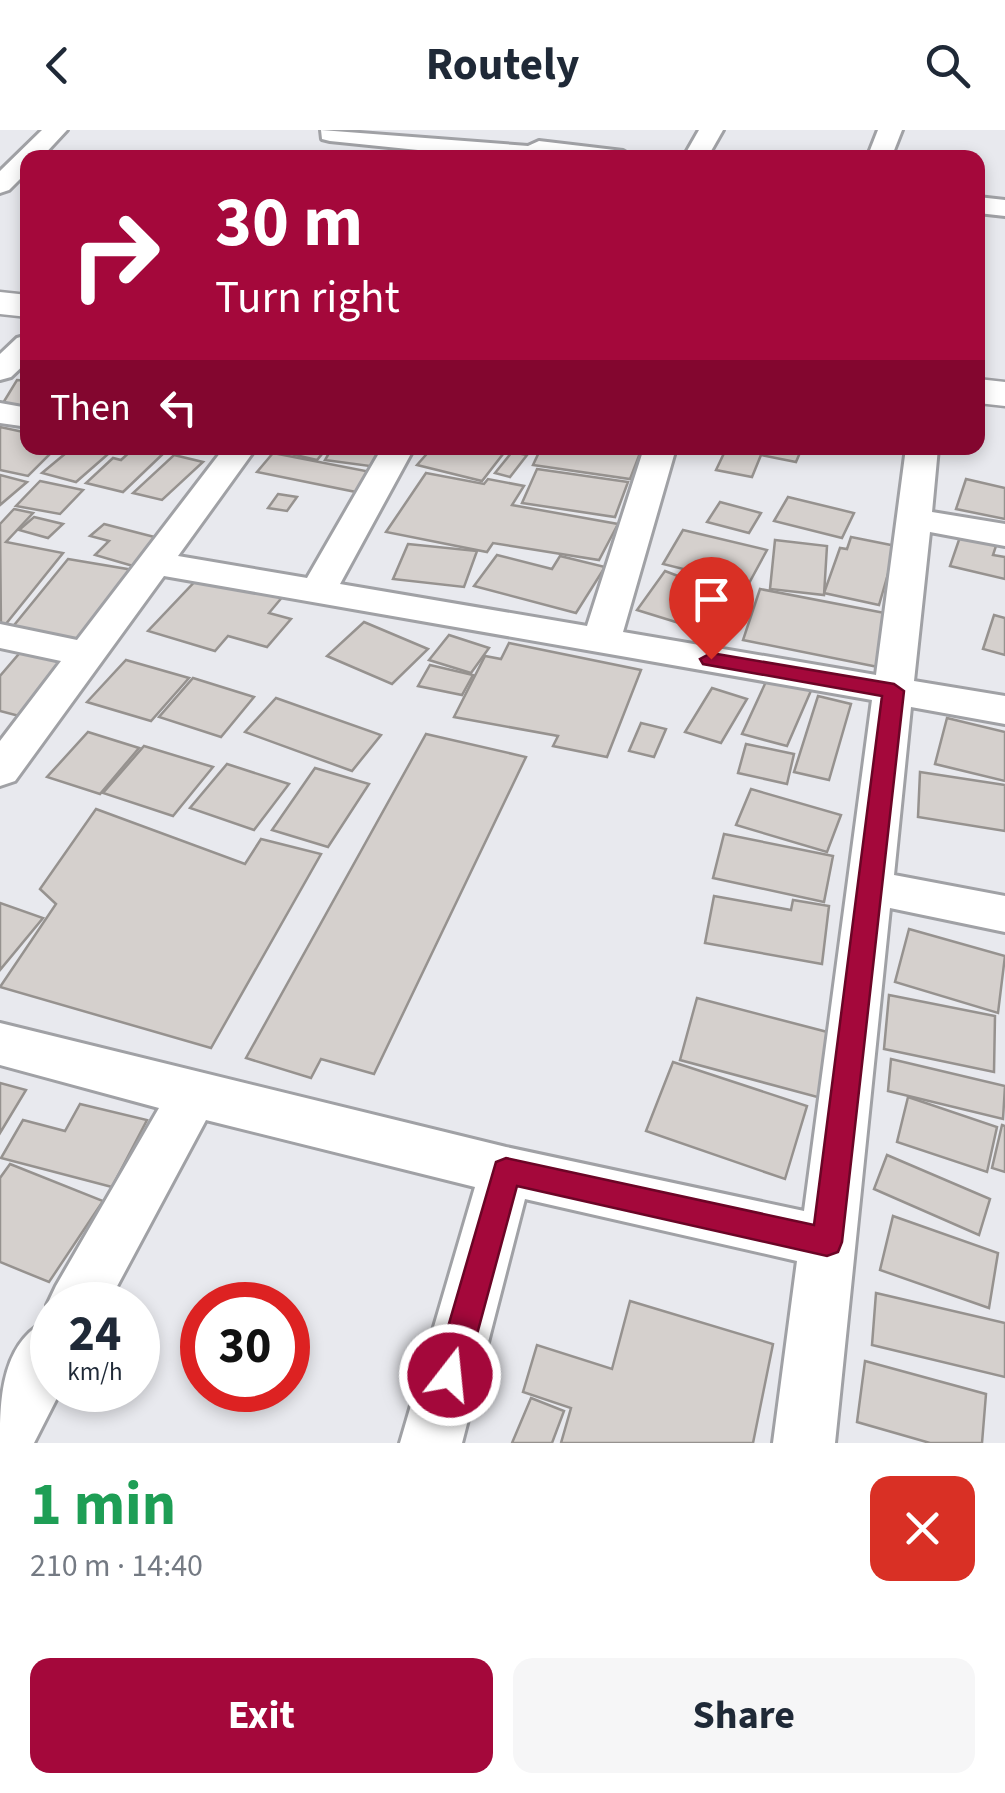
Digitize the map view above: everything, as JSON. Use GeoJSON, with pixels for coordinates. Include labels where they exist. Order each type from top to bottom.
{"type":"FeatureCollection","features":[{"type":"Feature","properties":{"kind":"street"},"geometry":{"type":"LineString","coordinates":[[37,150],[55,130]]}},
{"type":"Feature","properties":{"kind":"street"},"geometry":{"type":"LineString","coordinates":[[331,132],[539,147]]}},
{"type":"Feature","properties":{"kind":"street"},"geometry":{"type":"LineString","coordinates":[[0,371],[20,352]]}},
{"type":"Feature","properties":{"kind":"street"},"geometry":{"type":"LineString","coordinates":[[0,771],[154,563],[227,455]]}},
{"type":"Feature","properties":{"kind":"street"},"geometry":{"type":"LineString","coordinates":[[318,592],[394,455]]}},
{"type":"Feature","properties":{"kind":"street"},"geometry":{"type":"LineString","coordinates":[[601,640],[658,455]]}},
{"type":"Feature","properties":{"kind":"street"},"geometry":{"type":"LineString","coordinates":[[804,1443],[921,455]]}},
{"type":"Feature","properties":{"kind":"street"},"geometry":{"type":"LineString","coordinates":[[914,519],[1005,535]]}},
{"type":"Feature","properties":{"kind":"street"},"geometry":{"type":"LineString","coordinates":[[154,563],[1005,710]]}},
{"type":"Feature","properties":{"kind":"street"},"geometry":{"type":"LineString","coordinates":[[0,636],[86,654]]}},
{"type":"Feature","properties":{"kind":"street"},"geometry":{"type":"LineString","coordinates":[[869,887],[1005,914]]}},
{"type":"Feature","properties":{"kind":"street"},"geometry":{"type":"LineString","coordinates":[[0,1044],[506,1171],[827,1242]]}},
{"type":"Feature","properties":{"kind":"street"},"geometry":{"type":"LineString","coordinates":[[89,1282],[193,1095]]}},
{"type":"Feature","properties":{"kind":"street"},"geometry":{"type":"LineString","coordinates":[[431,1443],[506,1171]]}},
{"type":"Feature","properties":{"kind":"street"},"geometry":{"type":"LineString","coordinates":[[5,1423],[30,1383]]}},
{"type":"Feature","properties":{"kind":"building"},"geometry":{"type":"Polygon","coordinates":[[[17,380],[20,380],[20,410],[0,408],[17,380]]]}},
{"type":"Feature","properties":{"kind":"building"},"geometry":{"type":"Polygon","coordinates":[[[0,427],[20,431],[20,455],[49,455],[28,476],[0,470],[0,427]]]}},
{"type":"Feature","properties":{"kind":"building"},"geometry":{"type":"Polygon","coordinates":[[[64,455],[107,455],[76,482],[42,473],[64,455]]]}},
{"type":"Feature","properties":{"kind":"building"},"geometry":{"type":"Polygon","coordinates":[[[126,455],[162,455],[123,492],[86,483],[113,458],[121,460],[126,455]]]}},
{"type":"Feature","properties":{"kind":"building"},"geometry":{"type":"Polygon","coordinates":[[[174,455],[203,462],[162,500],[133,493],[174,455]]]}},
{"type":"Feature","properties":{"kind":"building"},"geometry":{"type":"Polygon","coordinates":[[[271,455],[283,455],[376,473],[361,493],[257,472],[271,455]]]}},
{"type":"Feature","properties":{"kind":"building"},"geometry":{"type":"Polygon","coordinates":[[[295,455],[321,455],[317,460],[295,455]]]}},
{"type":"Feature","properties":{"kind":"building"},"geometry":{"type":"Polygon","coordinates":[[[328,455],[384,455],[377,467],[325,460],[328,455]]]}},
{"type":"Feature","properties":{"kind":"building"},"geometry":{"type":"Polygon","coordinates":[[[426,455],[502,455],[482,481],[417,465],[426,455]]]}},
{"type":"Feature","properties":{"kind":"building"},"geometry":{"type":"Polygon","coordinates":[[[510,455],[527,455],[510,477],[495,473],[510,455]]]}},
{"type":"Feature","properties":{"kind":"building"},"geometry":{"type":"Polygon","coordinates":[[[538,455],[639,455],[630,479],[533,465],[538,455]]]}},
{"type":"Feature","properties":{"kind":"building"},"geometry":{"type":"Polygon","coordinates":[[[723,455],[761,455],[752,477],[716,470],[723,455]]]}},
{"type":"Feature","properties":{"kind":"building"},"geometry":{"type":"Polygon","coordinates":[[[761,455],[799,455],[796,462],[761,455]]]}},
{"type":"Feature","properties":{"kind":"building"},"geometry":{"type":"Polygon","coordinates":[[[537,469],[628,482],[615,517],[522,503],[537,469]]]}},
{"type":"Feature","properties":{"kind":"building"},"geometry":{"type":"Polygon","coordinates":[[[426,473],[484,484],[488,479],[524,486],[512,505],[618,524],[599,560],[493,543],[487,552],[386,532],[426,473]]]}},
{"type":"Feature","properties":{"kind":"building"},"geometry":{"type":"Polygon","coordinates":[[[0,475],[27,482],[0,505],[0,475]]]}},
{"type":"Feature","properties":{"kind":"building"},"geometry":{"type":"Polygon","coordinates":[[[966,479],[1005,488],[1005,519],[956,509],[966,479]]]}},
{"type":"Feature","properties":{"kind":"building"},"geometry":{"type":"Polygon","coordinates":[[[40,481],[83,490],[60,514],[16,506],[40,481]]]}},
{"type":"Feature","properties":{"kind":"building"},"geometry":{"type":"Polygon","coordinates":[[[278,494],[297,497],[287,511],[268,508],[278,494]]]}},
{"type":"Feature","properties":{"kind":"building"},"geometry":{"type":"Polygon","coordinates":[[[788,497],[854,513],[842,538],[774,521],[788,497]]]}},
{"type":"Feature","properties":{"kind":"building"},"geometry":{"type":"Polygon","coordinates":[[[720,502],[761,513],[749,533],[707,522],[720,502]]]}},
{"type":"Feature","properties":{"kind":"building"},"geometry":{"type":"Polygon","coordinates":[[[14,509],[33,513],[6,542],[63,553],[1,630],[0,524],[14,509]]]}},
{"type":"Feature","properties":{"kind":"building"},"geometry":{"type":"Polygon","coordinates":[[[34,517],[63,524],[48,538],[19,530],[34,517]]]}},
{"type":"Feature","properties":{"kind":"building"},"geometry":{"type":"Polygon","coordinates":[[[104,524],[166,540],[140,568],[95,555],[109,541],[90,536],[104,524]]]}},
{"type":"Feature","properties":{"kind":"building"},"geometry":{"type":"Polygon","coordinates":[[[683,530],[767,550],[748,585],[663,564],[683,530]]]}},
{"type":"Feature","properties":{"kind":"building"},"geometry":{"type":"Polygon","coordinates":[[[961,534],[997,543],[993,555],[1005,557],[1005,579],[950,566],[961,534]]]}},
{"type":"Feature","properties":{"kind":"building"},"geometry":{"type":"Polygon","coordinates":[[[851,537],[896,546],[879,605],[824,593],[840,548],[847,549],[851,537]]]}},
{"type":"Feature","properties":{"kind":"building"},"geometry":{"type":"Polygon","coordinates":[[[775,540],[827,546],[824,595],[770,589],[775,540]]]}},
{"type":"Feature","properties":{"kind":"building"},"geometry":{"type":"Polygon","coordinates":[[[408,544],[477,551],[464,587],[393,579],[408,544]]]}},
{"type":"Feature","properties":{"kind":"building"},"geometry":{"type":"Polygon","coordinates":[[[497,555],[552,569],[560,556],[605,567],[576,613],[474,586],[497,555]]]}},
{"type":"Feature","properties":{"kind":"building"},"geometry":{"type":"Polygon","coordinates":[[[68,559],[139,571],[85,643],[11,629],[68,559]]]}},
{"type":"Feature","properties":{"kind":"building"},"geometry":{"type":"Polygon","coordinates":[[[665,571],[743,601],[721,636],[637,610],[665,571]]]}},
{"type":"Feature","properties":{"kind":"building"},"geometry":{"type":"Polygon","coordinates":[[[204,572],[284,595],[269,613],[291,619],[267,647],[228,636],[215,651],[148,631],[204,572]]]}},
{"type":"Feature","properties":{"kind":"building"},"geometry":{"type":"Polygon","coordinates":[[[760,589],[895,615],[883,668],[743,640],[760,589]]]}},
{"type":"Feature","properties":{"kind":"building"},"geometry":{"type":"Polygon","coordinates":[[[994,615],[1005,618],[1005,655],[983,649],[994,615]]]}},
{"type":"Feature","properties":{"kind":"building"},"geometry":{"type":"Polygon","coordinates":[[[364,622],[428,649],[392,684],[327,656],[364,622]]]}},
{"type":"Feature","properties":{"kind":"building"},"geometry":{"type":"Polygon","coordinates":[[[449,635],[489,648],[471,673],[429,660],[449,635]]]}},
{"type":"Feature","properties":{"kind":"building"},"geometry":{"type":"Polygon","coordinates":[[[509,643],[641,670],[607,757],[553,746],[558,736],[454,717],[485,656],[501,659],[509,643]]]}},
{"type":"Feature","properties":{"kind":"building"},"geometry":{"type":"Polygon","coordinates":[[[24,648],[76,660],[27,718],[0,711],[0,676],[24,648]]]}},
{"type":"Feature","properties":{"kind":"building"},"geometry":{"type":"Polygon","coordinates":[[[126,660],[189,678],[151,721],[87,702],[126,660]]]}},
{"type":"Feature","properties":{"kind":"building"},"geometry":{"type":"Polygon","coordinates":[[[430,665],[473,675],[462,695],[418,686],[430,665]]]}},
{"type":"Feature","properties":{"kind":"building"},"geometry":{"type":"Polygon","coordinates":[[[769,675],[813,686],[787,746],[742,734],[769,675]]]}},
{"type":"Feature","properties":{"kind":"building"},"geometry":{"type":"Polygon","coordinates":[[[193,678],[254,697],[221,737],[159,717],[193,678]]]}},
{"type":"Feature","properties":{"kind":"building"},"geometry":{"type":"Polygon","coordinates":[[[712,688],[747,699],[721,743],[685,732],[712,688]]]}},
{"type":"Feature","properties":{"kind":"building"},"geometry":{"type":"Polygon","coordinates":[[[818,696],[851,704],[829,780],[794,772],[818,696]]]}},
{"type":"Feature","properties":{"kind":"building"},"geometry":{"type":"Polygon","coordinates":[[[276,698],[381,735],[352,771],[245,732],[276,698]]]}},
{"type":"Feature","properties":{"kind":"building"},"geometry":{"type":"Polygon","coordinates":[[[947,718],[1005,732],[1005,781],[935,764],[947,718]]]}},
{"type":"Feature","properties":{"kind":"building"},"geometry":{"type":"Polygon","coordinates":[[[641,723],[666,729],[654,757],[629,751],[641,723]]]}},
{"type":"Feature","properties":{"kind":"building"},"geometry":{"type":"Polygon","coordinates":[[[88,732],[139,748],[100,794],[47,777],[88,732]]]}},
{"type":"Feature","properties":{"kind":"building"},"geometry":{"type":"Polygon","coordinates":[[[426,734],[526,757],[374,1074],[321,1059],[311,1078],[246,1058],[426,734]]]}},
{"type":"Feature","properties":{"kind":"building"},"geometry":{"type":"Polygon","coordinates":[[[746,744],[794,754],[787,784],[738,773],[746,744]]]}},
{"type":"Feature","properties":{"kind":"building"},"geometry":{"type":"Polygon","coordinates":[[[144,746],[213,767],[173,816],[103,793],[144,746]]]}},
{"type":"Feature","properties":{"kind":"building"},"geometry":{"type":"Polygon","coordinates":[[[227,764],[289,784],[254,830],[190,808],[227,764]]]}},
{"type":"Feature","properties":{"kind":"building"},"geometry":{"type":"Polygon","coordinates":[[[315,768],[369,784],[328,847],[272,830],[315,768]]]}},
{"type":"Feature","properties":{"kind":"building"},"geometry":{"type":"Polygon","coordinates":[[[920,772],[1005,785],[1005,831],[918,817],[920,772]]]}},
{"type":"Feature","properties":{"kind":"building"},"geometry":{"type":"Polygon","coordinates":[[[751,789],[841,815],[827,852],[736,825],[751,789]]]}},
{"type":"Feature","properties":{"kind":"building"},"geometry":{"type":"Polygon","coordinates":[[[96,809],[245,864],[261,839],[321,854],[211,1048],[0,987],[56,904],[40,889],[96,809]]]}},
{"type":"Feature","properties":{"kind":"building"},"geometry":{"type":"Polygon","coordinates":[[[724,834],[833,856],[824,902],[713,878],[724,834]]]}},
{"type":"Feature","properties":{"kind":"building"},"geometry":{"type":"Polygon","coordinates":[[[714,896],[791,910],[793,900],[829,906],[822,964],[705,943],[714,896]]]}},
{"type":"Feature","properties":{"kind":"building"},"geometry":{"type":"Polygon","coordinates":[[[0,903],[43,918],[0,970],[0,903]]]}},
{"type":"Feature","properties":{"kind":"building"},"geometry":{"type":"Polygon","coordinates":[[[909,929],[1005,956],[998,1013],[895,982],[909,929]]]}},
{"type":"Feature","properties":{"kind":"building"},"geometry":{"type":"Polygon","coordinates":[[[889,995],[995,1016],[994,1072],[884,1049],[889,995]]]}},
{"type":"Feature","properties":{"kind":"building"},"geometry":{"type":"Polygon","coordinates":[[[697,998],[835,1034],[821,1098],[680,1060],[697,998]]]}},
{"type":"Feature","properties":{"kind":"building"},"geometry":{"type":"Polygon","coordinates":[[[891,1059],[1005,1086],[1003,1119],[888,1091],[891,1059]]]}},
{"type":"Feature","properties":{"kind":"building"},"geometry":{"type":"Polygon","coordinates":[[[673,1062],[807,1106],[785,1179],[646,1131],[673,1062]]]}},
{"type":"Feature","properties":{"kind":"building"},"geometry":{"type":"Polygon","coordinates":[[[0,1083],[26,1090],[0,1133],[0,1083]]]}},
{"type":"Feature","properties":{"kind":"building"},"geometry":{"type":"Polygon","coordinates":[[[908,1097],[997,1127],[987,1172],[897,1142],[908,1097]]]}},
{"type":"Feature","properties":{"kind":"building"},"geometry":{"type":"Polygon","coordinates":[[[80,1104],[147,1120],[112,1187],[1,1158],[23,1120],[65,1131],[80,1104]]]}},
{"type":"Feature","properties":{"kind":"building"},"geometry":{"type":"Polygon","coordinates":[[[1002,1125],[1005,1126],[1005,1172],[992,1168],[1002,1125]]]}},
{"type":"Feature","properties":{"kind":"building"},"geometry":{"type":"Polygon","coordinates":[[[887,1155],[990,1199],[979,1235],[874,1189],[887,1155]]]}},
{"type":"Feature","properties":{"kind":"building"},"geometry":{"type":"Polygon","coordinates":[[[10,1164],[103,1201],[49,1282],[0,1262],[0,1178],[10,1164]]]}},
{"type":"Feature","properties":{"kind":"building"},"geometry":{"type":"Polygon","coordinates":[[[893,1216],[998,1253],[989,1308],[880,1270],[893,1216]]]}},
{"type":"Feature","properties":{"kind":"building"},"geometry":{"type":"Polygon","coordinates":[[[876,1293],[1005,1323],[1005,1377],[872,1345],[876,1293]]]}},
{"type":"Feature","properties":{"kind":"building"},"geometry":{"type":"Polygon","coordinates":[[[630,1301],[773,1344],[753,1443],[561,1443],[571,1408],[523,1392],[537,1345],[612,1369],[630,1301]]]}},
{"type":"Feature","properties":{"kind":"building"},"geometry":{"type":"Polygon","coordinates":[[[865,1361],[986,1394],[982,1443],[930,1443],[857,1422],[865,1361]]]}},
{"type":"Feature","properties":{"kind":"building"},"geometry":{"type":"Polygon","coordinates":[[[531,1398],[564,1411],[552,1443],[512,1443],[531,1398]]]}},
{"type":"Feature","properties":{"kind":"route"},"geometry":{"type":"LineString","coordinates":[[450,1375],[506,1171],[827,1242],[894,691],[711,659]]}}]}
